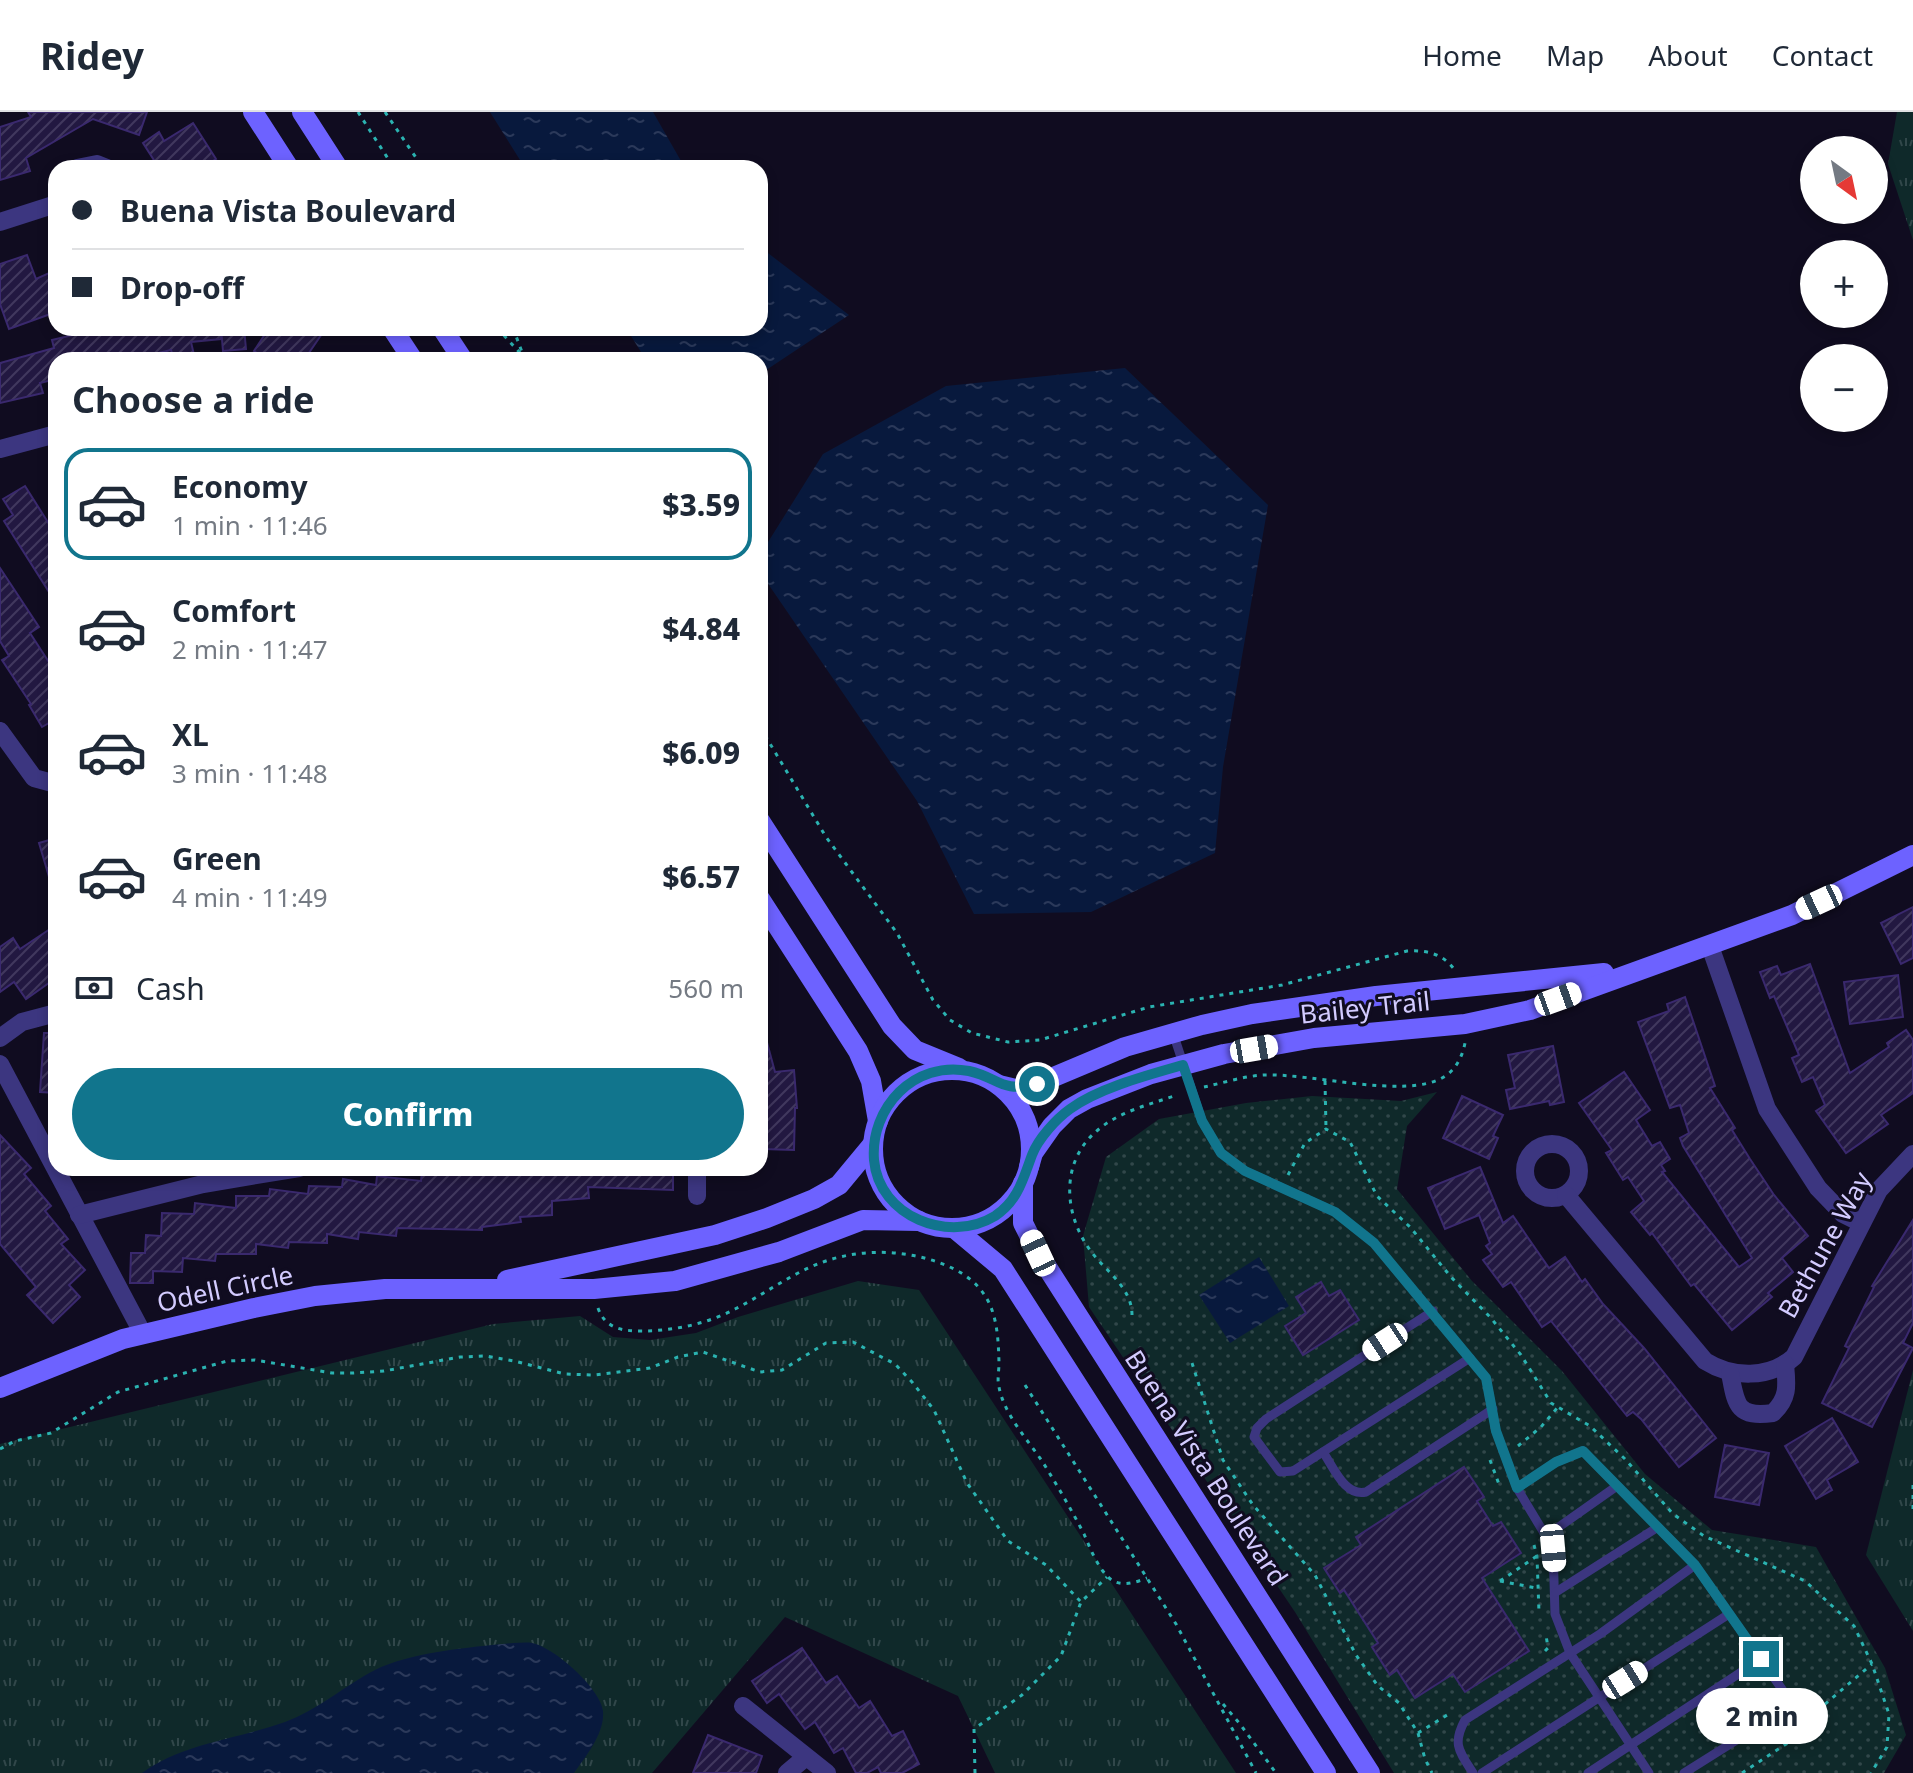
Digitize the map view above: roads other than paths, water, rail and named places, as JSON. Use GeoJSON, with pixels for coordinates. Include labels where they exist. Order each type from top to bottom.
{"type":"FeatureCollection","features":[{"type":"Feature","properties":{"kind":"street"},"geometry":{"type":"LineString","coordinates":[[253,112],[284,160]]}},
{"type":"Feature","properties":{"kind":"street"},"geometry":{"type":"LineString","coordinates":[[302,112],[333,160]]}},
{"type":"Feature","properties":{"kind":"street"},"geometry":{"type":"LineString","coordinates":[[0,222],[48,207]]}},
{"type":"Feature","properties":{"kind":"street"},"geometry":{"type":"LineString","coordinates":[[0,449],[48,436]]}},
{"type":"Feature","properties":{"kind":"street"},"geometry":{"type":"LineString","coordinates":[[0,731],[34,778],[48,782]]}},
{"type":"Feature","properties":{"kind":"street","name":"Buena Vista Boulevard"},"geometry":{"type":"LineString","coordinates":[[768,833],[892,1026],[915,1050],[999,1085],[1016,1101],[1027,1122],[1031,1144],[1023,1223],[1038,1253],[1370,1773]]}},
{"type":"Feature","properties":{"kind":"street","name":"Bailey Trail"},"geometry":{"type":"LineString","coordinates":[[1026,1175],[1033,1153],[1069,1109],[1151,1074],[1224,1054],[1314,1038],[1465,1024],[1530,1010],[1792,915],[1913,855]]}},
{"type":"Feature","properties":{"kind":"street","name":"Buena Vista Boulevard"},"geometry":{"type":"LineString","coordinates":[[768,911],[858,1051],[871,1081],[878,1121]]}},
{"type":"Feature","properties":{"kind":"street"},"geometry":{"type":"LineString","coordinates":[[1710,946],[1767,1109],[1818,1188],[1843,1214],[1861,1223]]}},
{"type":"Feature","properties":{"kind":"street","name":"Bailey Trail"},"geometry":{"type":"LineString","coordinates":[[999,1085],[1016,1089],[1037,1084],[1125,1047],[1239,1016],[1308,1005],[1643,968]]}},
{"type":"Feature","properties":{"kind":"street"},"geometry":{"type":"LineString","coordinates":[[0,1038],[22,1022],[48,1015]]}},
{"type":"Feature","properties":{"kind":"street"},"geometry":{"type":"LineString","coordinates":[[0,1064],[48,1156]]}},
{"type":"Feature","properties":{"kind":"street","name":"Buena Vista Boulevard"},"geometry":{"type":"LineString","coordinates":[[966,1071],[939,1071],[913,1080],[892,1097],[878,1121],[873,1144],[875,1168],[884,1190],[899,1208],[919,1221],[936,1227],[954,1228],[975,1224],[995,1215],[1011,1201],[1026,1175]]}},
{"type":"Feature","properties":{"kind":"street","name":"Odell Circle"},"geometry":{"type":"LineString","coordinates":[[472,1287],[701,1238],[767,1218],[839,1185],[873,1144]]}},
{"type":"Feature","properties":{"kind":"street","name":"Bethune Way"},"geometry":{"type":"LineString","coordinates":[[1785,1364],[1794,1357],[1879,1190],[1913,1154]]}},
{"type":"Feature","properties":{"kind":"street"},"geometry":{"type":"LineString","coordinates":[[59,1176],[143,1334]]}},
{"type":"Feature","properties":{"kind":"street"},"geometry":{"type":"LineString","coordinates":[[79,1215],[203,1184],[251,1176]]}},
{"type":"Feature","properties":{"kind":"street"},"geometry":{"type":"LineString","coordinates":[[697,1176],[697,1196]]}},
{"type":"Feature","properties":{"kind":"street"},"geometry":{"type":"LineString","coordinates":[[1566,1195],[1705,1361],[1730,1373],[1767,1371],[1785,1364],[1787,1389],[1784,1402],[1773,1413],[1750,1415],[1741,1410],[1735,1401],[1730,1373]]}},
{"type":"Feature","properties":{"kind":"street","name":"Odell Circle"},"geometry":{"type":"LineString","coordinates":[[0,1388],[123,1339],[315,1296],[385,1289],[594,1289],[675,1281],[779,1252],[863,1220],[919,1221]]}},
{"type":"Feature","properties":{"kind":"street","name":"Buena Vista Boulevard"},"geometry":{"type":"LineString","coordinates":[[954,1228],[1003,1269],[1326,1773]]}},
{"type":"Feature","properties":{"kind":"street"},"geometry":{"type":"LineString","coordinates":[[743,1706],[827,1773]]}},
{"type":"Feature","properties":{"kind":"street"},"geometry":{"type":"LineString","coordinates":[[787,1773],[806,1757]]}},
{"type":"Feature","properties":{"kind":"lane"},"geometry":{"type":"LineString","coordinates":[[1173,1033],[1202,1121],[1221,1153],[1245,1171],[1335,1212],[1374,1243],[1486,1378],[1502,1451],[1517,1488],[1553,1548],[1555,1614],[1570,1653],[1649,1773]]}},
{"type":"Feature","properties":{"kind":"lane"},"geometry":{"type":"LineString","coordinates":[[1433,1311],[1266,1419],[1257,1428],[1254,1437],[1280,1472],[1293,1471],[1470,1358]]}},
{"type":"Feature","properties":{"kind":"lane"},"geometry":{"type":"LineString","coordinates":[[1323,1452],[1349,1490],[1358,1494],[1366,1492],[1493,1409]]}},
{"type":"Feature","properties":{"kind":"lane"},"geometry":{"type":"LineString","coordinates":[[1517,1488],[1556,1462],[1583,1451],[1695,1565],[1784,1692],[1785,1704],[1778,1714],[1684,1773]]}},
{"type":"Feature","properties":{"kind":"lane"},"geometry":{"type":"LineString","coordinates":[[1546,1536],[1617,1486]]}},
{"type":"Feature","properties":{"kind":"lane"},"geometry":{"type":"LineString","coordinates":[[1556,1592],[1658,1527]]}},
{"type":"Feature","properties":{"kind":"lane"},"geometry":{"type":"LineString","coordinates":[[1473,1773],[1458,1748],[1457,1735],[1465,1720],[1570,1653],[1695,1565]]}},
{"type":"Feature","properties":{"kind":"lane"},"geometry":{"type":"LineString","coordinates":[[1482,1773],[1729,1614]]}},
{"type":"Feature","properties":{"kind":"lane"},"geometry":{"type":"LineString","coordinates":[[1588,1773],[1761,1659]]}},
{"type":"Feature","properties":{"kind":"water"},"geometry":{"type":"Polygon","coordinates":[[[490,112],[653,112],[680,160],[520,160],[490,112]]]}},
{"type":"Feature","properties":{"kind":"water"},"geometry":{"type":"Polygon","coordinates":[[[768,253],[849,315],[768,369],[768,352],[641,352],[631,336],[768,336],[768,253]]]}},
{"type":"Feature","properties":{"kind":"water"},"geometry":{"type":"Polygon","coordinates":[[[1125,368],[1268,505],[1223,767],[1215,853],[1091,912],[974,914],[917,801],[768,584],[768,542],[823,454],[946,386],[1125,368]]]}},
{"type":"Feature","properties":{"kind":"water"},"geometry":{"type":"Polygon","coordinates":[[[1259,1257],[1289,1306],[1230,1343],[1199,1295],[1259,1257]]]}},
{"type":"Feature","properties":{"kind":"water"},"geometry":{"type":"Polygon","coordinates":[[[513,1643],[541,1646],[564,1660],[600,1702],[603,1711],[601,1728],[574,1773],[142,1773],[193,1748],[297,1717],[364,1676],[390,1664],[442,1651],[513,1643]]]}}]}
